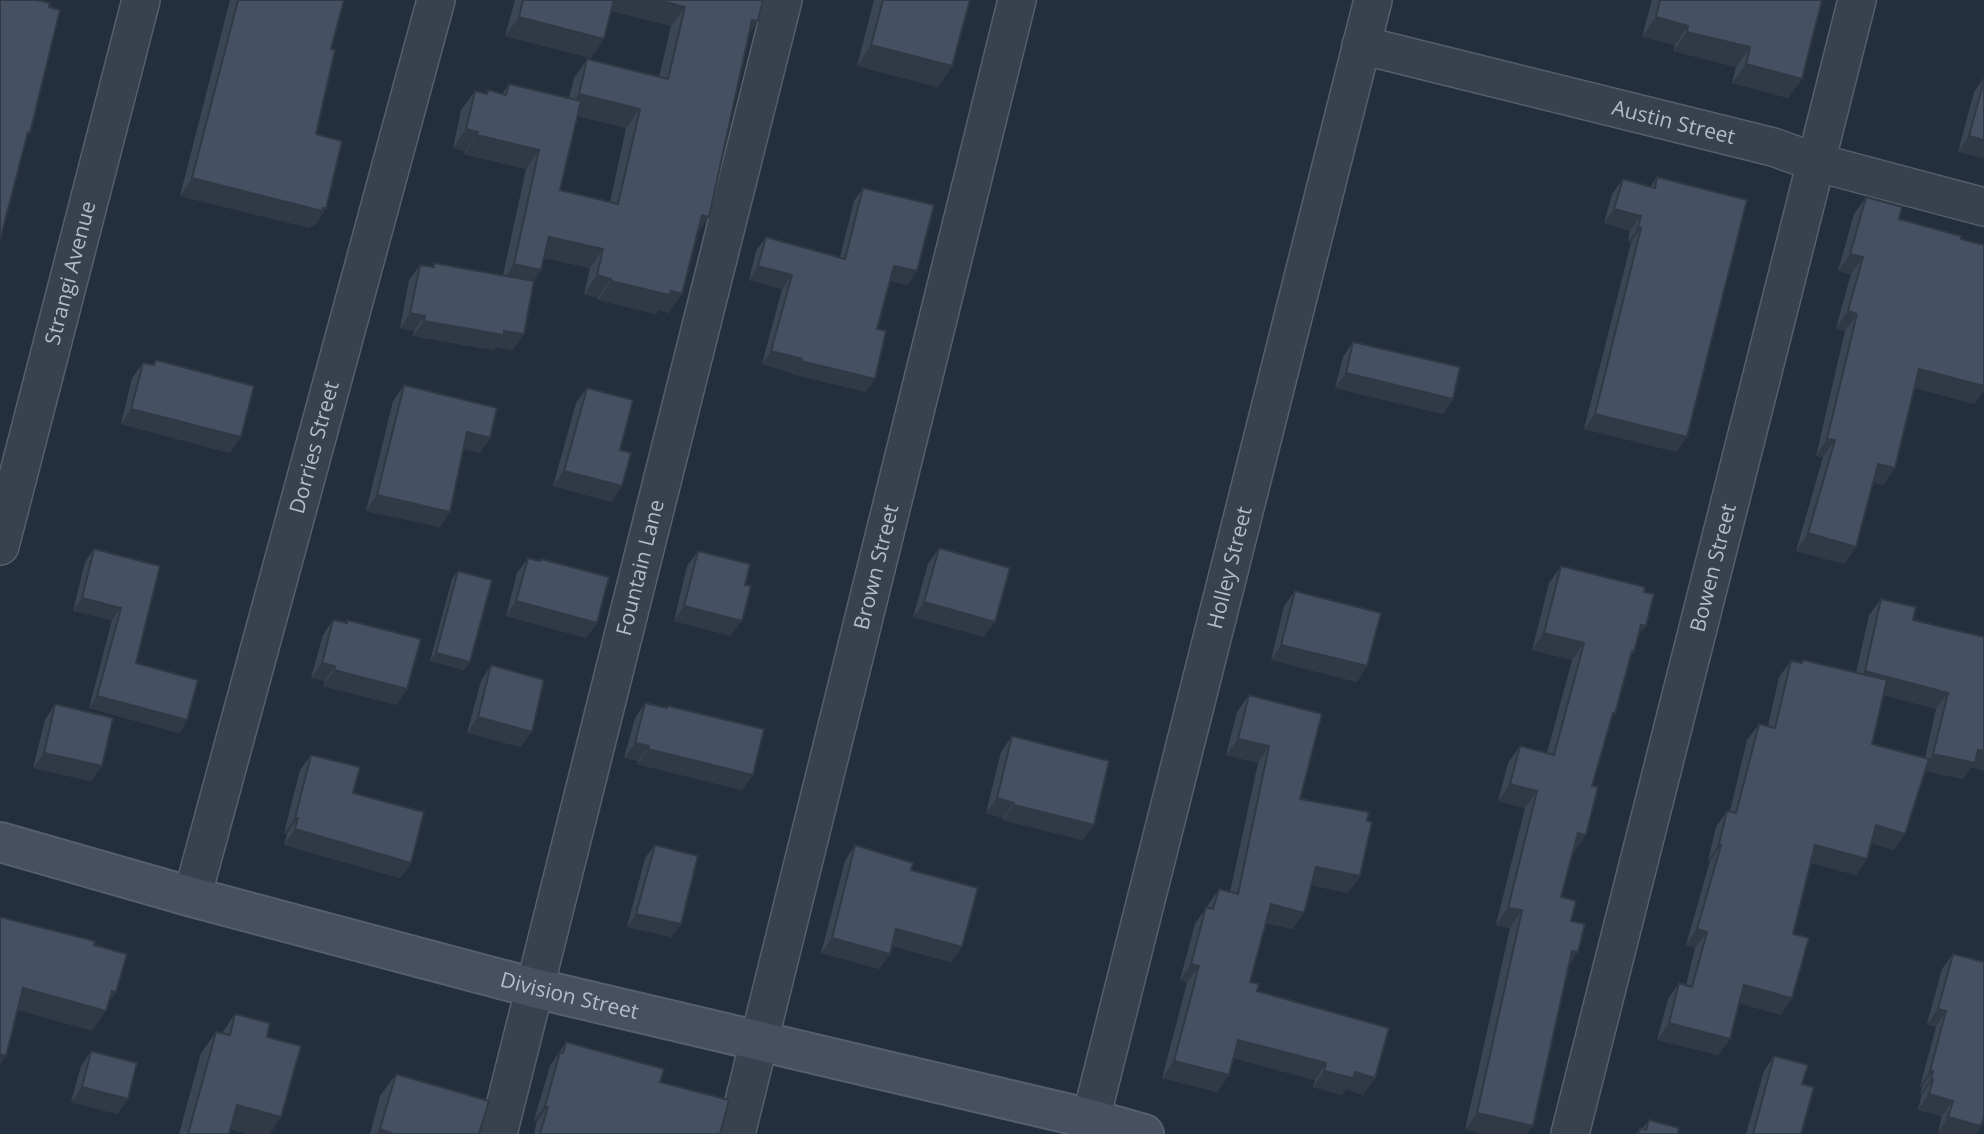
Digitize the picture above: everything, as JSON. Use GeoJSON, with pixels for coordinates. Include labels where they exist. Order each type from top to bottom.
{"type":"FeatureCollection","features":[{"type":"Feature","properties":{"kind":"main road","name":"Division Street"},"geometry":{"type":"LineString","coordinates":[[0,842],[192,897],[534,988],[761,1039],[1089,1126],[1144,1134]]}},
{"type":"Feature","properties":{"kind":"street","name":"Strangi Avenue"},"geometry":{"type":"LineString","coordinates":[[0,546],[141,0]]}},
{"type":"Feature","properties":{"kind":"street","name":"Dorries Street"},"geometry":{"type":"LineString","coordinates":[[192,897],[436,0]]}},
{"type":"Feature","properties":{"kind":"street","name":"Fountain Lane"},"geometry":{"type":"LineString","coordinates":[[498,1134],[783,0]]}},
{"type":"Feature","properties":{"kind":"street","name":"Brown Street"},"geometry":{"type":"LineString","coordinates":[[736,1134],[1017,0]]}},
{"type":"Feature","properties":{"kind":"street","name":"Holley Street"},"geometry":{"type":"LineString","coordinates":[[1089,1126],[1373,0]]}},
{"type":"Feature","properties":{"kind":"street","name":"Bowen Street"},"geometry":{"type":"LineString","coordinates":[[1570,1134],[1857,0]]}},
{"type":"Feature","properties":{"kind":"street","name":"Austin Street"},"geometry":{"type":"LineString","coordinates":[[1362,45],[1773,147],[1815,162],[1984,207]]}},
{"type":"Feature","properties":{"kind":"building"},"geometry":{"type":"Polygon","coordinates":[[[0,0],[37,0],[50,3],[49,7],[60,10],[0,240],[0,0]]]}},
{"type":"Feature","properties":{"kind":"building"},"geometry":{"type":"Polygon","coordinates":[[[238,0],[344,0],[331,49],[335,50],[316,134],[342,141],[326,209],[323,208],[322,211],[192,178],[238,0]]]}},
{"type":"Feature","properties":{"kind":"building"},"geometry":{"type":"Polygon","coordinates":[[[523,0],[614,0],[604,39],[519,17],[523,0]]]}},
{"type":"Feature","properties":{"kind":"building"},"geometry":{"type":"Polygon","coordinates":[[[658,0],[763,0],[758,21],[752,20],[709,217],[702,215],[682,294],[671,291],[669,295],[597,275],[603,249],[549,237],[541,270],[514,264],[539,150],[477,135],[478,132],[466,129],[475,91],[487,94],[488,90],[506,95],[509,84],[581,101],[560,190],[618,204],[640,109],[579,94],[587,59],[668,79],[685,7],[658,0]]]}},
{"type":"Feature","properties":{"kind":"building"},"geometry":{"type":"Polygon","coordinates":[[[883,0],[970,0],[952,66],[871,45],[883,0]]]}},
{"type":"Feature","properties":{"kind":"building"},"geometry":{"type":"Polygon","coordinates":[[[1660,0],[1822,0],[1802,79],[1746,64],[1750,47],[1687,32],[1688,26],[1656,17],[1660,0]]]}},
{"type":"Feature","properties":{"kind":"building"},"geometry":{"type":"Polygon","coordinates":[[[1984,80],[1984,140],[1969,136],[1984,80]]]}},
{"type":"Feature","properties":{"kind":"building"},"geometry":{"type":"Polygon","coordinates":[[[1657,177],[1747,200],[1687,437],[1595,414],[1641,228],[1638,227],[1641,216],[1614,209],[1623,179],[1655,188],[1657,177]]]}},
{"type":"Feature","properties":{"kind":"building"},"geometry":{"type":"Polygon","coordinates":[[[863,188],[934,205],[917,271],[894,266],[877,329],[886,331],[875,379],[771,351],[792,275],[758,266],[766,237],[845,259],[863,188]]]}},
{"type":"Feature","properties":{"kind":"building"},"geometry":{"type":"Polygon","coordinates":[[[1866,197],[1902,207],[1899,219],[1984,245],[1984,386],[1919,369],[1895,468],[1878,464],[1856,547],[1808,533],[1835,440],[1827,439],[1857,314],[1848,311],[1863,257],[1850,254],[1866,197]]]}},
{"type":"Feature","properties":{"kind":"building"},"geometry":{"type":"Polygon","coordinates":[[[434,263],[534,281],[524,334],[504,331],[504,335],[424,321],[425,316],[410,313],[420,265],[434,267],[434,263]]]}},
{"type":"Feature","properties":{"kind":"building"},"geometry":{"type":"Polygon","coordinates":[[[1353,342],[1460,367],[1453,399],[1346,373],[1353,342]]]}},
{"type":"Feature","properties":{"kind":"building"},"geometry":{"type":"Polygon","coordinates":[[[156,360],[254,386],[241,437],[131,409],[143,363],[154,365],[156,360]]]}},
{"type":"Feature","properties":{"kind":"building"},"geometry":{"type":"Polygon","coordinates":[[[404,385],[497,408],[490,438],[467,432],[450,512],[377,495],[404,385]]]}},
{"type":"Feature","properties":{"kind":"building"},"geometry":{"type":"Polygon","coordinates":[[[587,388],[633,400],[620,450],[631,453],[622,486],[564,471],[587,388]]]}},
{"type":"Feature","properties":{"kind":"building"},"geometry":{"type":"Polygon","coordinates":[[[939,548],[1010,568],[995,622],[924,602],[939,548]]]}},
{"type":"Feature","properties":{"kind":"building"},"geometry":{"type":"Polygon","coordinates":[[[94,549],[160,566],[136,663],[198,680],[187,720],[97,696],[121,608],[82,598],[94,549]]]}},
{"type":"Feature","properties":{"kind":"building"},"geometry":{"type":"Polygon","coordinates":[[[698,551],[750,564],[745,585],[751,586],[742,621],[684,606],[698,551]]]}},
{"type":"Feature","properties":{"kind":"building"},"geometry":{"type":"Polygon","coordinates":[[[528,558],[609,577],[597,623],[516,601],[528,558]]]}},
{"type":"Feature","properties":{"kind":"building"},"geometry":{"type":"Polygon","coordinates":[[[1561,566],[1645,587],[1644,592],[1654,594],[1646,626],[1641,625],[1634,652],[1632,651],[1592,786],[1598,787],[1586,835],[1578,833],[1561,897],[1576,901],[1571,921],[1585,924],[1578,952],[1572,951],[1533,1126],[1477,1113],[1522,910],[1508,908],[1537,791],[1510,784],[1520,746],[1554,755],[1584,643],[1544,633],[1561,566]]]}},
{"type":"Feature","properties":{"kind":"building"},"geometry":{"type":"Polygon","coordinates":[[[458,571],[492,580],[470,662],[436,653],[458,571]]]}},
{"type":"Feature","properties":{"kind":"building"},"geometry":{"type":"Polygon","coordinates":[[[1295,591],[1381,613],[1367,666],[1281,645],[1295,591]]]}},
{"type":"Feature","properties":{"kind":"building"},"geometry":{"type":"Polygon","coordinates":[[[1881,599],[1916,607],[1913,620],[1984,637],[1984,751],[1978,750],[1975,763],[1933,754],[1948,693],[1865,671],[1881,599]]]}},
{"type":"Feature","properties":{"kind":"building"},"geometry":{"type":"Polygon","coordinates":[[[333,620],[347,623],[347,620],[421,639],[407,689],[334,670],[335,666],[322,663],[333,620]]]}},
{"type":"Feature","properties":{"kind":"building"},"geometry":{"type":"Polygon","coordinates":[[[1803,660],[1887,680],[1872,744],[1929,759],[1905,834],[1876,825],[1867,859],[1815,845],[1793,934],[1809,938],[1792,998],[1744,985],[1730,1039],[1669,1023],[1679,983],[1692,987],[1707,932],[1697,929],[1721,845],[1719,844],[1727,811],[1736,813],[1759,724],[1775,728],[1791,661],[1802,663],[1803,660]]]}},
{"type":"Feature","properties":{"kind":"building"},"geometry":{"type":"Polygon","coordinates":[[[491,665],[544,680],[532,732],[478,717],[491,665]]]}},
{"type":"Feature","properties":{"kind":"building"},"geometry":{"type":"Polygon","coordinates":[[[1249,695],[1322,714],[1300,799],[1369,812],[1367,821],[1372,822],[1360,876],[1316,867],[1304,913],[1271,904],[1250,982],[1259,984],[1257,991],[1389,1028],[1375,1078],[1355,1072],[1353,1078],[1324,1071],[1326,1063],[1238,1040],[1229,1075],[1174,1061],[1199,966],[1191,964],[1206,907],[1213,909],[1219,889],[1238,894],[1269,746],[1238,739],[1249,695]]]}},
{"type":"Feature","properties":{"kind":"building"},"geometry":{"type":"Polygon","coordinates":[[[645,703],[764,729],[753,775],[648,749],[649,746],[635,743],[645,703]]]}},
{"type":"Feature","properties":{"kind":"building"},"geometry":{"type":"Polygon","coordinates":[[[55,704],[113,718],[102,766],[44,753],[55,704]]]}},
{"type":"Feature","properties":{"kind":"building"},"geometry":{"type":"Polygon","coordinates":[[[1012,736],[1109,761],[1094,825],[1014,805],[997,798],[1012,736]]]}},
{"type":"Feature","properties":{"kind":"building"},"geometry":{"type":"Polygon","coordinates":[[[311,755],[360,767],[353,793],[424,812],[411,863],[295,829],[298,818],[295,818],[311,755]]]}},
{"type":"Feature","properties":{"kind":"building"},"geometry":{"type":"Polygon","coordinates":[[[655,845],[698,856],[681,924],[636,914],[655,845]]]}},
{"type":"Feature","properties":{"kind":"building"},"geometry":{"type":"Polygon","coordinates":[[[855,845],[913,863],[911,870],[978,888],[962,947],[896,929],[890,954],[832,938],[855,845]]]}},
{"type":"Feature","properties":{"kind":"building"},"geometry":{"type":"Polygon","coordinates":[[[0,917],[95,941],[94,945],[127,954],[116,992],[112,991],[106,1011],[23,988],[6,1056],[0,1054],[0,917]]]}},
{"type":"Feature","properties":{"kind":"building"},"geometry":{"type":"Polygon","coordinates":[[[1953,954],[1984,962],[1984,1116],[1981,1126],[1948,1117],[1953,1101],[1929,1094],[1933,1079],[1933,1071],[1930,1071],[1946,1011],[1938,1009],[1953,954]]]}},
{"type":"Feature","properties":{"kind":"building"},"geometry":{"type":"Polygon","coordinates":[[[235,1014],[270,1023],[267,1037],[301,1046],[281,1117],[237,1105],[229,1134],[188,1134],[216,1032],[230,1035],[235,1014]]]}},
{"type":"Feature","properties":{"kind":"building"},"geometry":{"type":"Polygon","coordinates":[[[566,1042],[664,1069],[660,1082],[729,1100],[720,1134],[540,1134],[560,1052],[563,1053],[566,1042]]]}},
{"type":"Feature","properties":{"kind":"building"},"geometry":{"type":"Polygon","coordinates":[[[91,1051],[137,1063],[128,1099],[82,1087],[91,1051]]]}},
{"type":"Feature","properties":{"kind":"building"},"geometry":{"type":"Polygon","coordinates":[[[1774,1056],[1808,1065],[1802,1084],[1814,1087],[1801,1134],[1753,1134],[1774,1056]]]}},
{"type":"Feature","properties":{"kind":"building"},"geometry":{"type":"Polygon","coordinates":[[[396,1074],[489,1101],[479,1134],[394,1134],[380,1129],[396,1074]]]}},
{"type":"Feature","properties":{"kind":"building"},"geometry":{"type":"Polygon","coordinates":[[[1649,1120],[1679,1128],[1678,1134],[1639,1134],[1640,1128],[1646,1130],[1649,1120]]]}}]}
